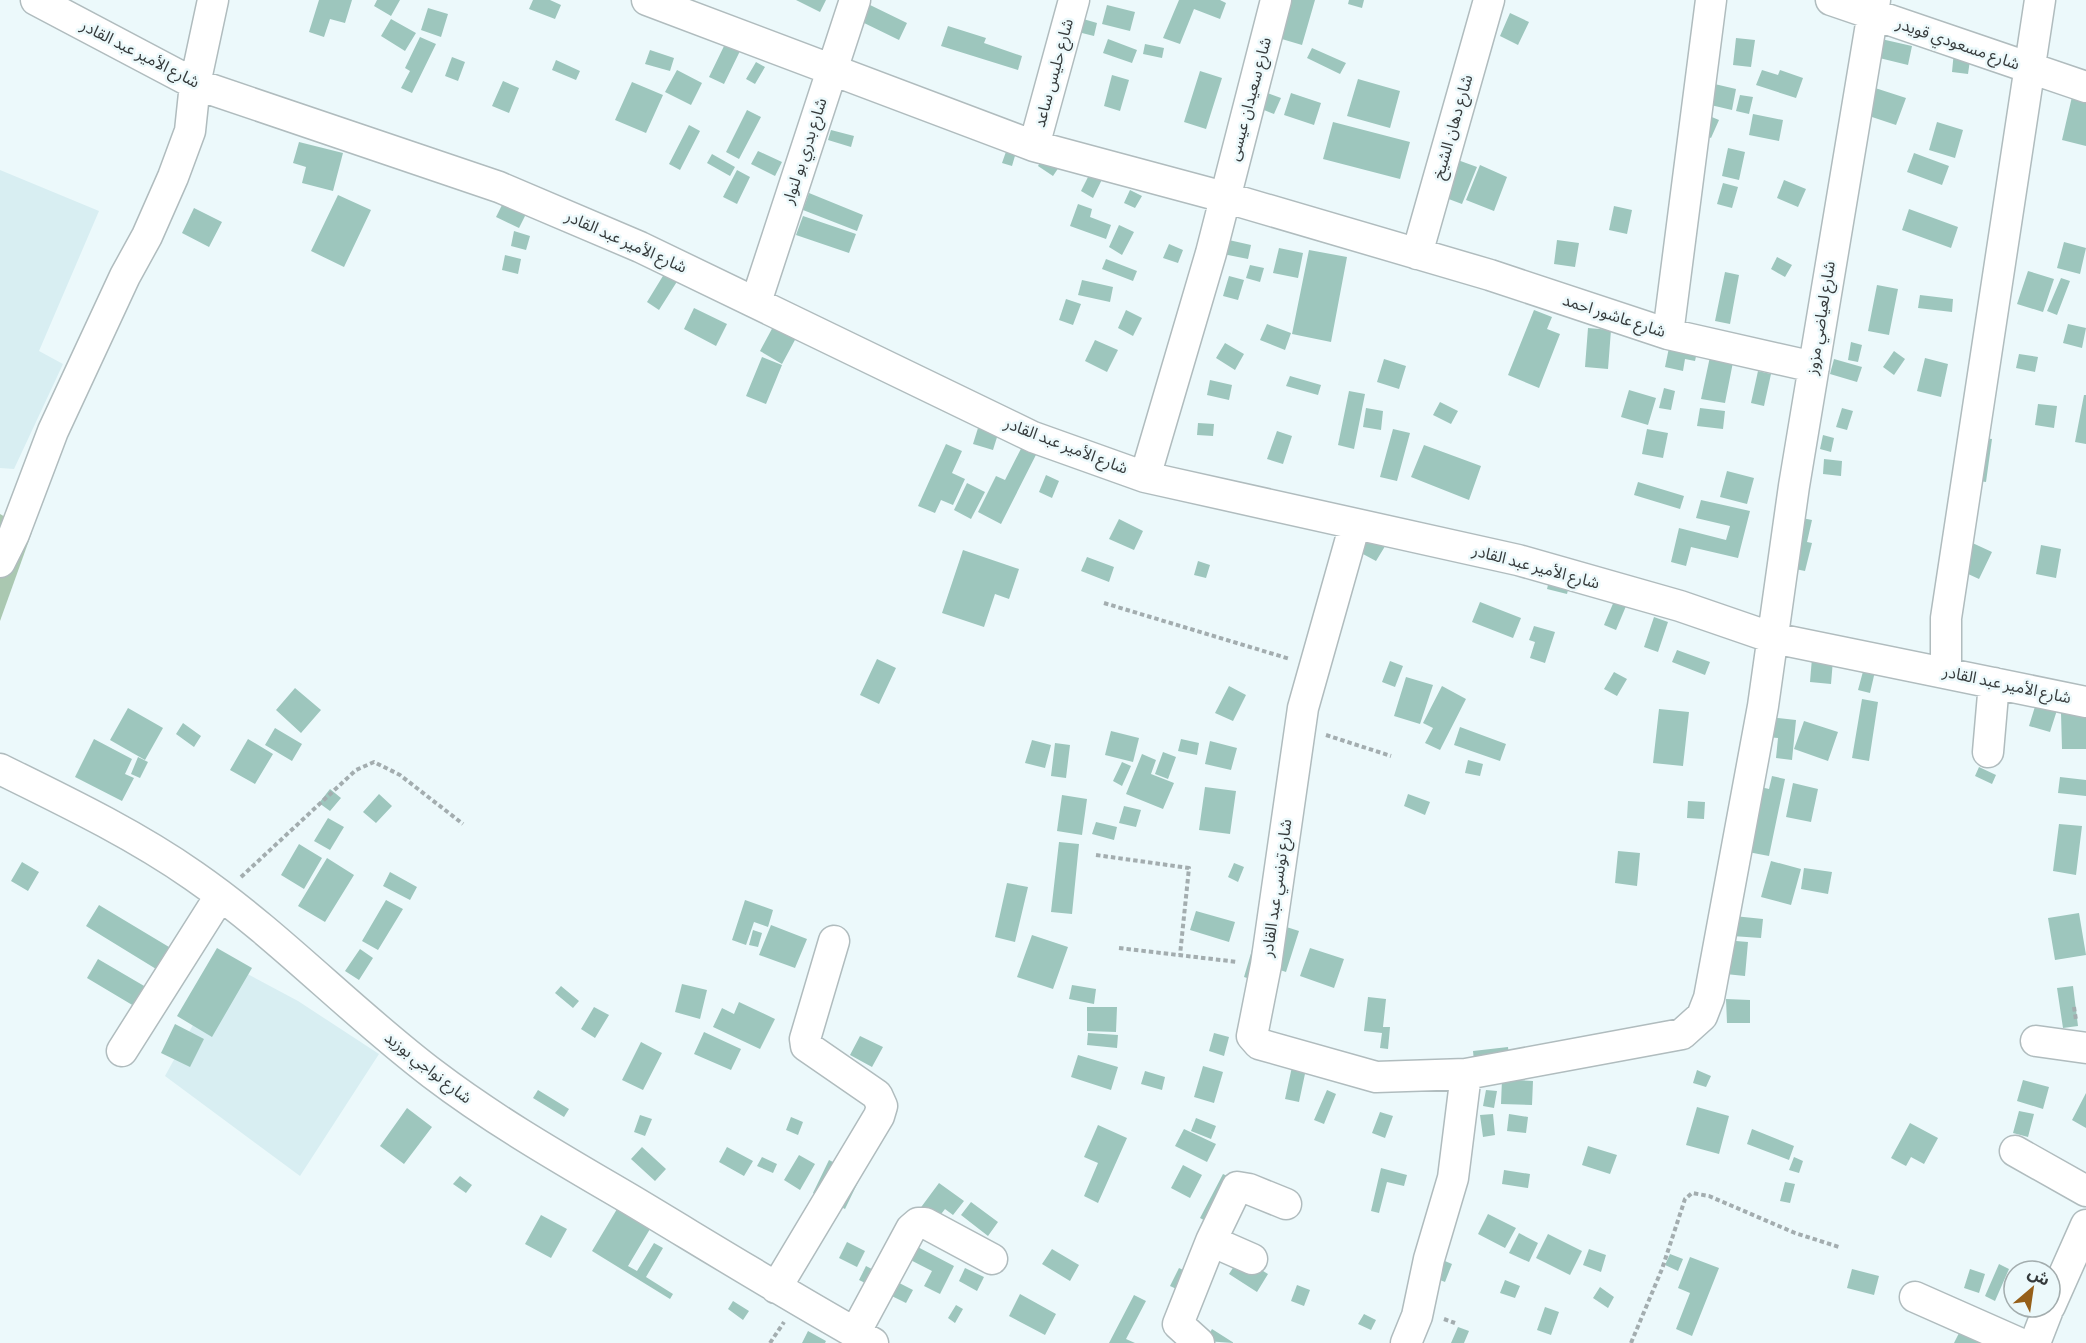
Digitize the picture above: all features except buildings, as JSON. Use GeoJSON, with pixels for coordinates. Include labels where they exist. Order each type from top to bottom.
{"type":"FeatureCollection","features":[{"type":"Feature","properties":{"kind":"street","name":"شارع الأمير عبد القادر"},"geometry":{"type":"LineString","coordinates":[[36,0],[195,84],[499,187],[640,247],[1033,437],[1145,477],[1518,560],[1680,606],[1773,638],[2086,702]]}},
{"type":"Feature","properties":{"kind":"street"},"geometry":{"type":"LineString","coordinates":[[0,562],[14,534],[53,430],[173,177],[189,131],[195,84],[213,0]]}},
{"type":"Feature","properties":{"kind":"street","name":"شارع عاشور احمد"},"geometry":{"type":"LineString","coordinates":[[647,0],[1034,146],[1224,197],[1417,254],[1668,334],[1814,367]]}},
{"type":"Feature","properties":{"kind":"street","name":"شارع بدري بو لنوار"},"geometry":{"type":"LineString","coordinates":[[756,302],[855,0]]}},
{"type":"Feature","properties":{"kind":"street","name":"شارع حليس ساعد"},"geometry":{"type":"LineString","coordinates":[[1034,146],[1074,0]]}},
{"type":"Feature","properties":{"kind":"street","name":"شارع سعيدان عيسى"},"geometry":{"type":"LineString","coordinates":[[1145,477],[1210,253],[1276,0]]}},
{"type":"Feature","properties":{"kind":"street","name":"شارع دهان الشيخ"},"geometry":{"type":"LineString","coordinates":[[1417,254],[1490,0]]}},
{"type":"Feature","properties":{"kind":"street"},"geometry":{"type":"LineString","coordinates":[[1668,334],[1711,0]]}},
{"type":"Feature","properties":{"kind":"street","name":"شارع مسعودي قويدر"},"geometry":{"type":"LineString","coordinates":[[1830,0],[1873,7],[2086,87]]}},
{"type":"Feature","properties":{"kind":"street"},"geometry":{"type":"LineString","coordinates":[[1946,673],[1946,618],[1988,354],[2028,67],[2040,0]]}},
{"type":"Feature","properties":{"kind":"street","name":"شارع لعياضي مزوز"},"geometry":{"type":"LineString","coordinates":[[1466,1074],[1682,1034],[1702,1016],[1708,998],[1763,706],[1839,201],[1873,7]]}},
{"type":"Feature","properties":{"kind":"street","name":"شارع تونسي عبد القادر"},"geometry":{"type":"LineString","coordinates":[[1355,524],[1300,727],[1266,965],[1252,1036],[1259,1044],[1376,1077],[1466,1074]]}},
{"type":"Feature","properties":{"kind":"street"},"geometry":{"type":"LineString","coordinates":[[1988,752],[1994,682]]}},
{"type":"Feature","properties":{"kind":"street","name":"شارع نواجي بوزيد"},"geometry":{"type":"LineString","coordinates":[[0,769],[158,854],[220,896],[288,949],[383,1034],[442,1081],[553,1155],[864,1338]]}},
{"type":"Feature","properties":{"kind":"street"},"geometry":{"type":"LineString","coordinates":[[122,1051],[220,896]]}},
{"type":"Feature","properties":{"kind":"street"},"geometry":{"type":"LineString","coordinates":[[776,1288],[879,1116],[882,1106],[877,1095],[806,1046],[805,1039],[834,941]]}},
{"type":"Feature","properties":{"kind":"street"},"geometry":{"type":"LineString","coordinates":[[2036,1041],[2086,1048]]}},
{"type":"Feature","properties":{"kind":"street"},"geometry":{"type":"LineString","coordinates":[[1406,1343],[1417,1316],[1429,1259],[1453,1178],[1466,1074]]}},
{"type":"Feature","properties":{"kind":"street"},"geometry":{"type":"LineString","coordinates":[[2015,1150],[2086,1191]]}},
{"type":"Feature","properties":{"kind":"street"},"geometry":{"type":"LineString","coordinates":[[1199,1343],[1178,1324],[1233,1191],[1237,1187],[1249,1189],[1286,1204]]}},
{"type":"Feature","properties":{"kind":"street"},"geometry":{"type":"LineString","coordinates":[[864,1338],[911,1229],[918,1223],[925,1223],[992,1259]]}},
{"type":"Feature","properties":{"kind":"street"},"geometry":{"type":"LineString","coordinates":[[2062,1279],[2086,1225]]}},
{"type":"Feature","properties":{"kind":"street"},"geometry":{"type":"LineString","coordinates":[[1211,1241],[1252,1259]]}},
{"type":"Feature","properties":{"kind":"street"},"geometry":{"type":"LineString","coordinates":[[1915,1297],[2019,1343]]}},
{"type":"Feature","properties":{"kind":"street"},"geometry":{"type":"LineString","coordinates":[[2035,1343],[2045,1319]]}},
{"type":"Feature","properties":{"kind":"path"},"geometry":{"type":"LineString","coordinates":[[1104,603],[1316,667]]}},
{"type":"Feature","properties":{"kind":"path"},"geometry":{"type":"LineString","coordinates":[[1300,727],[1391,756]]}},
{"type":"Feature","properties":{"kind":"path"},"geometry":{"type":"LineString","coordinates":[[220,896],[356,770],[374,762],[400,775],[463,824]]}},
{"type":"Feature","properties":{"kind":"path"},"geometry":{"type":"LineString","coordinates":[[1096,855],[1189,868],[1180,955]]}},
{"type":"Feature","properties":{"kind":"path"},"geometry":{"type":"LineString","coordinates":[[1119,948],[1266,965]]}},
{"type":"Feature","properties":{"kind":"path"},"geometry":{"type":"LineString","coordinates":[[1631,1343],[1662,1269],[1685,1199],[1692,1193],[1709,1196],[1795,1233],[1839,1247]]}},
{"type":"Feature","properties":{"kind":"shaded area"},"geometry":{"type":"Polygon","coordinates":[[[0,170],[99,211],[39,351],[63,364],[14,469],[0,468],[0,170]]]}},
{"type":"Feature","properties":{"kind":"shaded area"},"geometry":{"type":"Polygon","coordinates":[[[227,963],[298,1001],[379,1054],[300,1176],[165,1076],[227,963]]]}},
{"type":"Feature","properties":{"kind":"green space"},"geometry":{"type":"Polygon","coordinates":[[[0,514],[32,532],[0,621],[0,514]]]}}]}
